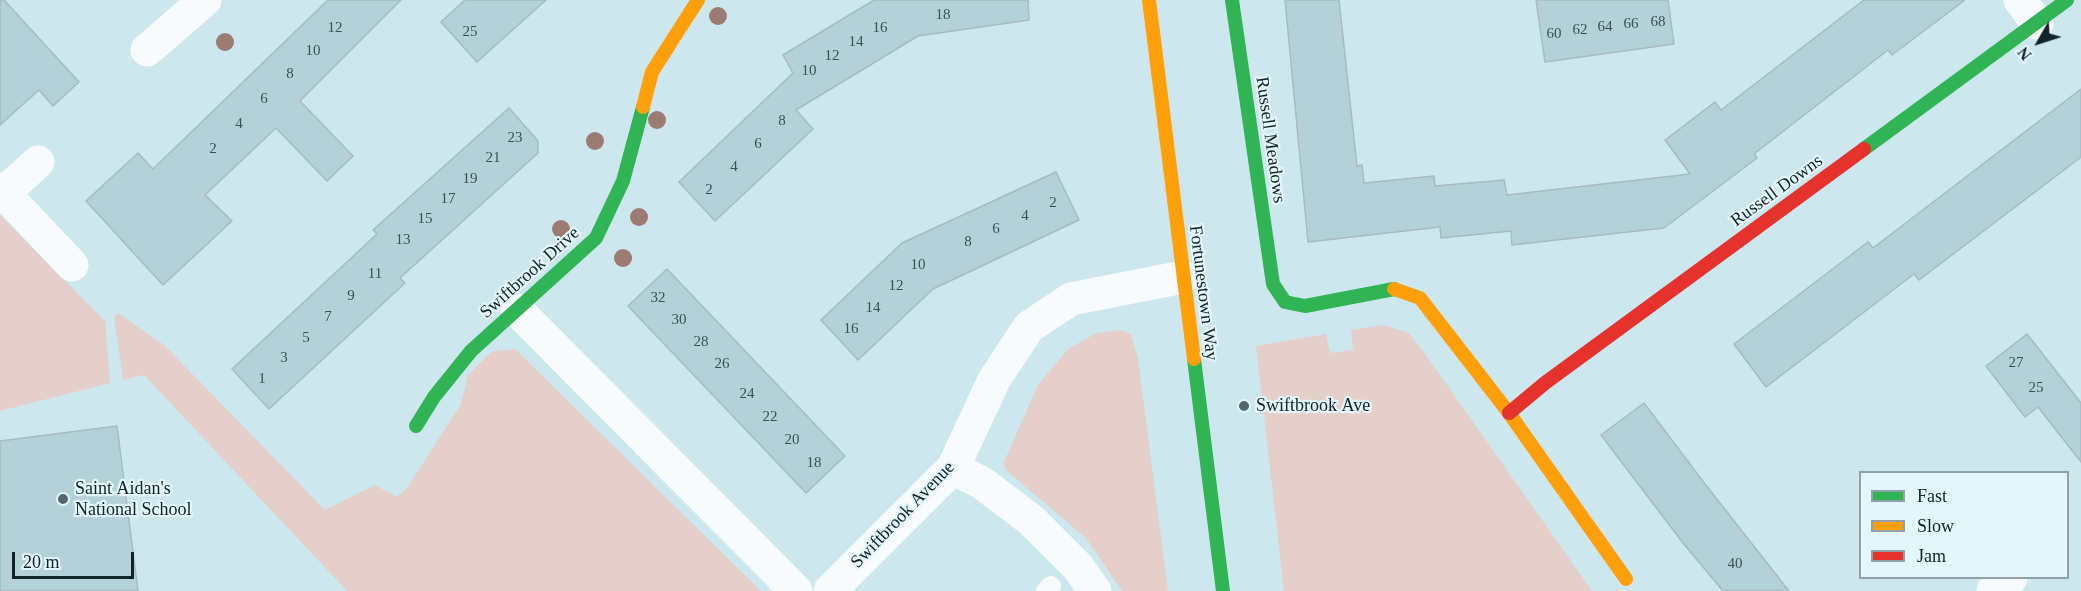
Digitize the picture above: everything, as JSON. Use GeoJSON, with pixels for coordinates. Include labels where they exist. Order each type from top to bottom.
{"type":"FeatureCollection","features":[{"type":"Feature","properties":{"kind":"street"},"geometry":{"type":"LineString","coordinates":[[147,50],[205,0]]}},
{"type":"Feature","properties":{"kind":"street","name":"Swiftbrook Drive"},"geometry":{"type":"LineString","coordinates":[[416,426],[434,397],[471,351],[596,238],[623,181],[652,72],[698,0]]}},
{"type":"Feature","properties":{"kind":"street","name":"Fortunestown Way"},"geometry":{"type":"LineString","coordinates":[[1149,0],[1223,591]]}},
{"type":"Feature","properties":{"kind":"street","name":"Russell Meadows"},"geometry":{"type":"LineString","coordinates":[[1232,0],[1273,284],[1285,303],[1305,306],[1394,288],[1420,298],[1509,413]]}},
{"type":"Feature","properties":{"kind":"street","name":"Russell Downs"},"geometry":{"type":"LineString","coordinates":[[1509,413],[1545,382],[2029,11],[2067,0]]}},
{"type":"Feature","properties":{"kind":"street"},"geometry":{"type":"LineString","coordinates":[[38,162],[2,191],[72,266]]}},
{"type":"Feature","properties":{"kind":"street","name":"Swiftbrook Avenue"},"geometry":{"type":"LineString","coordinates":[[830,591],[953,468],[994,380],[1029,327],[1071,299],[1183,277]]}},
{"type":"Feature","properties":{"kind":"street"},"geometry":{"type":"LineString","coordinates":[[517,310],[795,591]]}},
{"type":"Feature","properties":{"kind":"street"},"geometry":{"type":"LineString","coordinates":[[1509,413],[1626,579]]}},
{"type":"Feature","properties":{"kind":"street"},"geometry":{"type":"LineString","coordinates":[[953,468],[982,483],[1031,520],[1078,567],[1095,591]]}},
{"type":"Feature","properties":{"kind":"street"},"geometry":{"type":"LineString","coordinates":[[1993,591],[2010,579]]}},
{"type":"Feature","properties":{"kind":"shaded area"},"geometry":{"type":"Polygon","coordinates":[[[0,215],[105,321],[110,383],[0,411],[0,215]]]}},
{"type":"Feature","properties":{"kind":"shaded area"},"geometry":{"type":"Polygon","coordinates":[[[118,313],[164,345],[325,510],[375,485],[397,497],[407,488],[461,404],[468,375],[491,352],[515,349],[761,591],[347,591],[144,375],[123,380],[114,317],[118,313]]]}},
{"type":"Feature","properties":{"kind":"shaded area"},"geometry":{"type":"Polygon","coordinates":[[[1384,325],[1409,333],[1592,591],[1284,591],[1256,346],[1326,334],[1330,353],[1353,350],[1351,330],[1384,325]]]}},
{"type":"Feature","properties":{"kind":"shaded area"},"geometry":{"type":"Polygon","coordinates":[[[1120,330],[1131,334],[1138,359],[1168,591],[1122,591],[1086,538],[1008,472],[1003,464],[1038,385],[1067,350],[1096,333],[1120,330]]]}},
{"type":"Feature","properties":{"kind":"building"},"geometry":{"type":"Polygon","coordinates":[[[0,0],[4,0],[79,82],[53,106],[39,90],[0,125],[0,0]]]}},
{"type":"Feature","properties":{"kind":"building"},"geometry":{"type":"Polygon","coordinates":[[[328,0],[401,0],[300,101],[353,156],[327,181],[276,128],[205,195],[232,221],[163,285],[86,201],[138,153],[153,169],[328,0]]]}},
{"type":"Feature","properties":{"kind":"building"},"geometry":{"type":"Polygon","coordinates":[[[465,0],[546,0],[477,62],[441,22],[465,0]]]}},
{"type":"Feature","properties":{"kind":"building"},"geometry":{"type":"Polygon","coordinates":[[[874,0],[1028,0],[1029,20],[918,36],[796,110],[813,129],[715,221],[679,182],[793,73],[783,55],[874,0]]]}},
{"type":"Feature","properties":{"kind":"building"},"geometry":{"type":"Polygon","coordinates":[[[1285,0],[1339,0],[1357,166],[1362,165],[1364,183],[1434,176],[1435,186],[1504,180],[1507,195],[1690,174],[1665,140],[1715,102],[1721,110],[1864,0],[1965,0],[1892,55],[1888,50],[1754,154],[1757,158],[1664,228],[1512,245],[1511,231],[1441,238],[1440,227],[1308,242],[1285,0]]]}},
{"type":"Feature","properties":{"kind":"building"},"geometry":{"type":"Polygon","coordinates":[[[1536,0],[1668,0],[1674,44],[1545,62],[1536,0]]]}},
{"type":"Feature","properties":{"kind":"building"},"geometry":{"type":"Polygon","coordinates":[[[2081,89],[2081,157],[1919,280],[1914,274],[1766,387],[1734,344],[1868,242],[1873,248],[2081,89]]]}},
{"type":"Feature","properties":{"kind":"building"},"geometry":{"type":"Polygon","coordinates":[[[509,108],[538,141],[538,153],[400,278],[405,283],[269,409],[232,369],[377,234],[373,230],[509,108]]]}},
{"type":"Feature","properties":{"kind":"building"},"geometry":{"type":"Polygon","coordinates":[[[1056,172],[1079,220],[933,289],[858,360],[821,320],[902,243],[1056,172]]]}},
{"type":"Feature","properties":{"kind":"building"},"geometry":{"type":"Polygon","coordinates":[[[667,269],[845,456],[806,493],[628,306],[667,269]]]}},
{"type":"Feature","properties":{"kind":"building"},"geometry":{"type":"Polygon","coordinates":[[[2027,334],[2081,403],[2081,462],[2038,407],[2025,417],[1986,366],[2027,334]]]}},
{"type":"Feature","properties":{"kind":"building"},"geometry":{"type":"Polygon","coordinates":[[[1644,403],[1789,591],[1723,591],[1683,543],[1601,435],[1644,403]]]}},
{"type":"Feature","properties":{"kind":"building","name":"Saint Aidan's National School"},"geometry":{"type":"Polygon","coordinates":[[[117,426],[138,591],[0,591],[0,441],[117,426]]]}},
{"type":"Feature","properties":{"kind":"traffic: fast"},"geometry":{"type":"LineString","coordinates":[[1232,0],[1273,284],[1285,302],[1305,306],[1394,289]]}},
{"type":"Feature","properties":{"kind":"traffic: fast"},"geometry":{"type":"LineString","coordinates":[[1864,149],[2067,0]]}},
{"type":"Feature","properties":{"kind":"traffic: fast"},"geometry":{"type":"LineString","coordinates":[[416,426],[434,397],[471,351],[596,238],[623,181],[643,107]]}},
{"type":"Feature","properties":{"kind":"traffic: fast"},"geometry":{"type":"LineString","coordinates":[[1194,359],[1223,591]]}},
{"type":"Feature","properties":{"kind":"traffic: slow"},"geometry":{"type":"LineString","coordinates":[[643,107],[652,72],[698,0]]}},
{"type":"Feature","properties":{"kind":"traffic: slow"},"geometry":{"type":"LineString","coordinates":[[1149,0],[1194,359]]}},
{"type":"Feature","properties":{"kind":"traffic: slow"},"geometry":{"type":"LineString","coordinates":[[1394,289],[1420,298],[1509,413],[1626,579]]}},
{"type":"Feature","properties":{"kind":"traffic: jam"},"geometry":{"type":"LineString","coordinates":[[1509,413],[1545,383],[1864,149]]}},
{"type":"Feature","properties":{"kind":"place","name":"Swiftbrook Ave"},"geometry":{"type":"Point","coordinates":[1244,406]}},
{"type":"Feature","properties":{"kind":"place","name":"Saint Aidan's National School"},"geometry":{"type":"Point","coordinates":[63,499]}}]}
